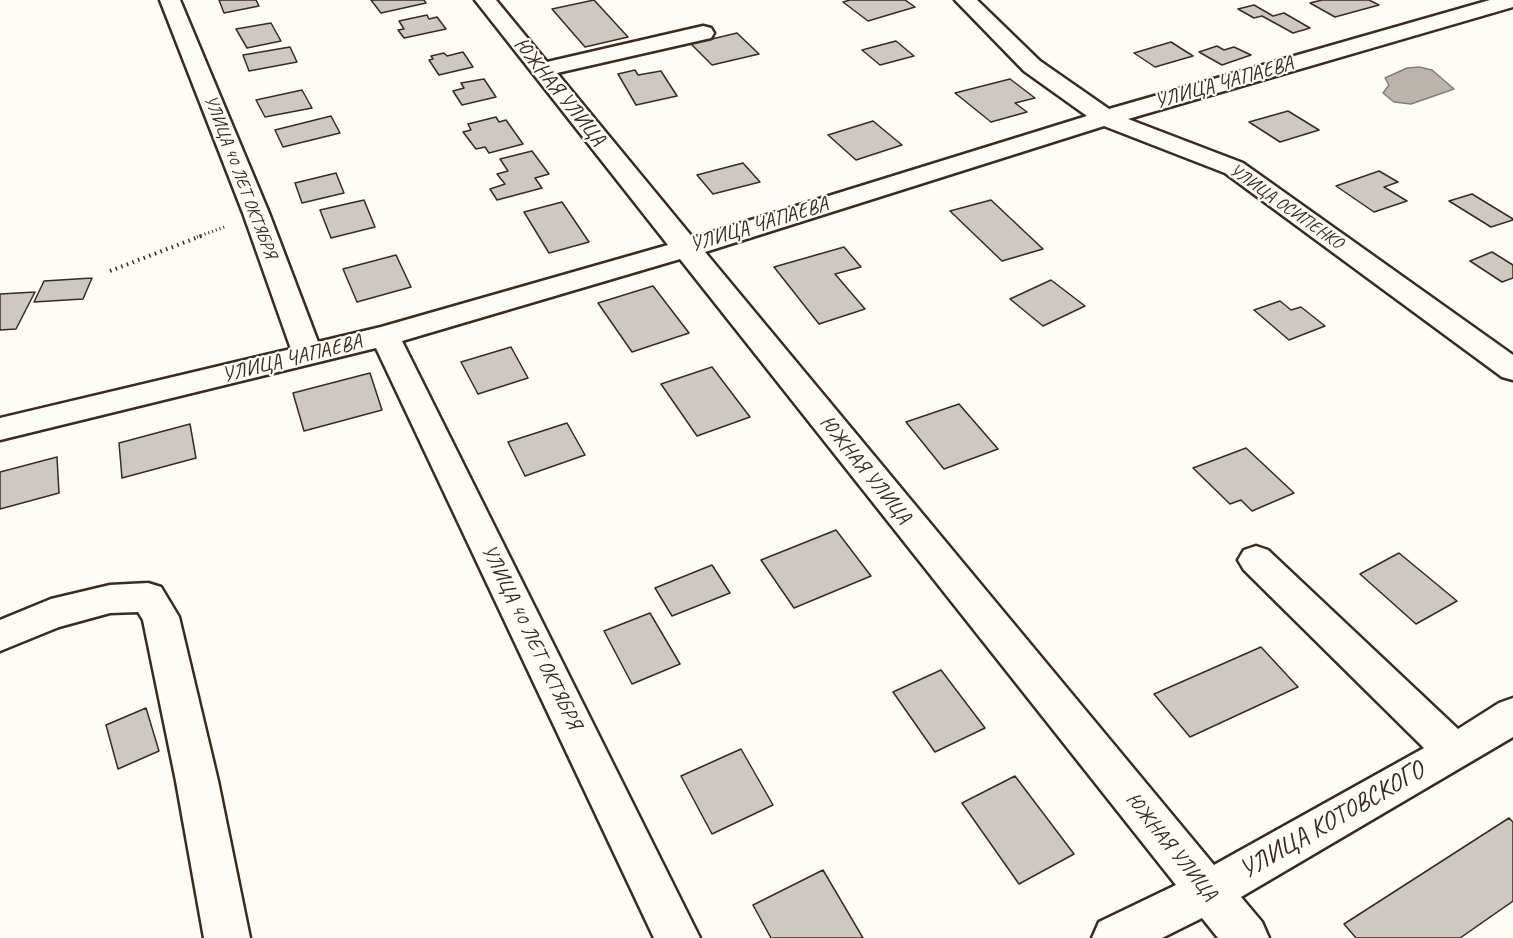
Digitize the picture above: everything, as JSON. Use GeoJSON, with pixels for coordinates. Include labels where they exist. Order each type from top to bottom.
{"type":"FeatureCollection","features":[{"type":"Feature","properties":{"kind":"street","name":"УЛИЦА 40 ЛЕТ ОКТЯБРЯ"},"geometry":{"type":"LineString","coordinates":[[170,0],[256,213],[308,355]]}},
{"type":"Feature","properties":{"kind":"street","name":"ЮЖНАЯ УЛИЦА"},"geometry":{"type":"LineString","coordinates":[[485,0],[1246,938]]}},
{"type":"Feature","properties":{"kind":"street","name":"УЛИЦА ОСИПЕНКО"},"geometry":{"type":"LineString","coordinates":[[965,0],[1032,66],[1105,118],[1234,168],[1513,369]]}},
{"type":"Feature","properties":{"kind":"street","name":"УЛИЦА ЧАПАЕВА"},"geometry":{"type":"LineString","coordinates":[[0,429],[385,336],[685,249],[1105,118],[1513,0]]}},
{"type":"Feature","properties":{"kind":"street"},"geometry":{"type":"LineString","coordinates":[[541,69],[703,33]]}},
{"type":"Feature","properties":{"kind":"street","name":"УЛИЦА 40 ЛЕТ ОКТЯБРЯ"},"geometry":{"type":"LineString","coordinates":[[385,336],[677,938]]}},
{"type":"Feature","properties":{"kind":"street"},"geometry":{"type":"LineString","coordinates":[[1256,560],[1454,751]]}},
{"type":"Feature","properties":{"kind":"street"},"geometry":{"type":"LineString","coordinates":[[0,636],[51,614],[110,599],[148,597],[161,617],[197,781],[227,938]]}},
{"type":"Feature","properties":{"kind":"street","name":"УЛИЦА КОТОВСКОГО"},"geometry":{"type":"LineString","coordinates":[[1115,938],[1208,892],[1513,715]]}},
{"type":"Feature","properties":{"kind":"path"},"geometry":{"type":"LineString","coordinates":[[110,271],[256,213]]}},
{"type":"Feature","properties":{"kind":"shaded area"},"geometry":{"type":"Polygon","coordinates":[[[1419,67],[1432,70],[1454,89],[1411,104],[1394,102],[1383,93],[1389,85],[1385,78],[1407,68],[1419,67]]]}},
{"type":"Feature","properties":{"kind":"building"},"geometry":{"type":"Polygon","coordinates":[[[219,0],[256,0],[259,6],[224,13],[219,0]]]}},
{"type":"Feature","properties":{"kind":"building"},"geometry":{"type":"Polygon","coordinates":[[[371,0],[424,0],[426,3],[381,13],[371,0]]]}},
{"type":"Feature","properties":{"kind":"building"},"geometry":{"type":"Polygon","coordinates":[[[594,0],[628,37],[585,47],[552,9],[594,0]]]}},
{"type":"Feature","properties":{"kind":"building"},"geometry":{"type":"Polygon","coordinates":[[[905,0],[915,7],[868,21],[843,2],[905,0]]]}},
{"type":"Feature","properties":{"kind":"building"},"geometry":{"type":"Polygon","coordinates":[[[1322,0],[1369,0],[1379,5],[1335,17],[1310,3],[1322,0]]]}},
{"type":"Feature","properties":{"kind":"building"},"geometry":{"type":"Polygon","coordinates":[[[1254,5],[1273,16],[1284,13],[1310,28],[1293,33],[1262,16],[1254,18],[1238,9],[1254,5]]]}},
{"type":"Feature","properties":{"kind":"building"},"geometry":{"type":"Polygon","coordinates":[[[427,15],[429,19],[437,17],[446,29],[404,38],[398,30],[404,29],[399,21],[427,15]]]}},
{"type":"Feature","properties":{"kind":"building"},"geometry":{"type":"Polygon","coordinates":[[[271,23],[281,41],[247,48],[236,29],[271,23]]]}},
{"type":"Feature","properties":{"kind":"building"},"geometry":{"type":"Polygon","coordinates":[[[737,33],[759,54],[712,65],[691,44],[737,33]]]}},
{"type":"Feature","properties":{"kind":"building"},"geometry":{"type":"Polygon","coordinates":[[[896,41],[914,56],[880,65],[862,50],[896,41]]]}},
{"type":"Feature","properties":{"kind":"building"},"geometry":{"type":"Polygon","coordinates":[[[1171,42],[1193,56],[1155,67],[1134,53],[1171,42]]]}},
{"type":"Feature","properties":{"kind":"building"},"geometry":{"type":"Polygon","coordinates":[[[1217,46],[1224,50],[1234,47],[1251,55],[1222,65],[1199,52],[1217,46]]]}},
{"type":"Feature","properties":{"kind":"building"},"geometry":{"type":"Polygon","coordinates":[[[290,47],[297,62],[249,71],[243,55],[290,47]]]}},
{"type":"Feature","properties":{"kind":"building"},"geometry":{"type":"Polygon","coordinates":[[[463,52],[473,67],[439,75],[429,60],[433,59],[431,56],[444,53],[447,56],[463,52]]]}},
{"type":"Feature","properties":{"kind":"building"},"geometry":{"type":"Polygon","coordinates":[[[635,70],[638,75],[661,71],[677,96],[636,105],[618,74],[635,70]]]}},
{"type":"Feature","properties":{"kind":"building"},"geometry":{"type":"Polygon","coordinates":[[[484,79],[496,97],[462,105],[453,91],[464,88],[461,83],[484,79]]]}},
{"type":"Feature","properties":{"kind":"building"},"geometry":{"type":"Polygon","coordinates":[[[1010,79],[1035,98],[1015,103],[1027,112],[991,122],[955,93],[1010,79]]]}},
{"type":"Feature","properties":{"kind":"building"},"geometry":{"type":"Polygon","coordinates":[[[302,90],[312,108],[265,117],[256,100],[302,90]]]}},
{"type":"Feature","properties":{"kind":"building"},"geometry":{"type":"Polygon","coordinates":[[[1288,111],[1319,130],[1280,142],[1249,122],[1288,111]]]}},
{"type":"Feature","properties":{"kind":"building"},"geometry":{"type":"Polygon","coordinates":[[[331,116],[340,133],[283,147],[275,130],[331,116]]]}},
{"type":"Feature","properties":{"kind":"building"},"geometry":{"type":"Polygon","coordinates":[[[496,117],[499,122],[506,120],[523,144],[489,153],[485,147],[476,149],[463,132],[471,130],[468,124],[496,117]]]}},
{"type":"Feature","properties":{"kind":"building"},"geometry":{"type":"Polygon","coordinates":[[[873,121],[902,145],[856,160],[828,135],[873,121]]]}},
{"type":"Feature","properties":{"kind":"building"},"geometry":{"type":"Polygon","coordinates":[[[532,151],[549,174],[535,178],[542,188],[497,200],[490,189],[505,184],[497,174],[508,171],[500,159],[532,151]]]}},
{"type":"Feature","properties":{"kind":"building"},"geometry":{"type":"Polygon","coordinates":[[[743,163],[760,182],[713,194],[697,175],[743,163]]]}},
{"type":"Feature","properties":{"kind":"building"},"geometry":{"type":"Polygon","coordinates":[[[1379,171],[1398,182],[1384,187],[1407,201],[1374,212],[1336,186],[1379,171]]]}},
{"type":"Feature","properties":{"kind":"building"},"geometry":{"type":"Polygon","coordinates":[[[336,173],[344,193],[302,203],[295,183],[336,173]]]}},
{"type":"Feature","properties":{"kind":"building"},"geometry":{"type":"Polygon","coordinates":[[[1472,194],[1513,220],[1491,227],[1449,201],[1472,194]]]}},
{"type":"Feature","properties":{"kind":"building"},"geometry":{"type":"Polygon","coordinates":[[[364,200],[375,227],[331,238],[320,210],[364,200]]]}},
{"type":"Feature","properties":{"kind":"building"},"geometry":{"type":"Polygon","coordinates":[[[991,200],[1043,249],[1002,261],[950,211],[991,200]]]}},
{"type":"Feature","properties":{"kind":"building"},"geometry":{"type":"Polygon","coordinates":[[[562,202],[589,242],[549,253],[524,212],[562,202]]]}},
{"type":"Feature","properties":{"kind":"building"},"geometry":{"type":"Polygon","coordinates":[[[844,247],[861,267],[835,274],[865,309],[819,324],[774,267],[844,247]]]}},
{"type":"Feature","properties":{"kind":"building"},"geometry":{"type":"Polygon","coordinates":[[[1492,252],[1513,265],[1513,278],[1502,282],[1470,261],[1492,252]]]}},
{"type":"Feature","properties":{"kind":"building"},"geometry":{"type":"Polygon","coordinates":[[[396,255],[411,287],[357,302],[343,269],[396,255]]]}},
{"type":"Feature","properties":{"kind":"building"},"geometry":{"type":"Polygon","coordinates":[[[92,278],[83,299],[34,302],[44,281],[92,278]]]}},
{"type":"Feature","properties":{"kind":"building"},"geometry":{"type":"Polygon","coordinates":[[[1051,280],[1085,306],[1043,326],[1010,299],[1051,280]]]}},
{"type":"Feature","properties":{"kind":"building"},"geometry":{"type":"Polygon","coordinates":[[[653,286],[689,333],[632,352],[598,303],[653,286]]]}},
{"type":"Feature","properties":{"kind":"building"},"geometry":{"type":"Polygon","coordinates":[[[35,292],[16,329],[0,330],[0,294],[35,292]]]}},
{"type":"Feature","properties":{"kind":"building"},"geometry":{"type":"Polygon","coordinates":[[[1280,301],[1291,310],[1301,307],[1325,326],[1289,340],[1254,310],[1280,301]]]}},
{"type":"Feature","properties":{"kind":"building"},"geometry":{"type":"Polygon","coordinates":[[[511,347],[528,378],[478,394],[461,362],[511,347]]]}},
{"type":"Feature","properties":{"kind":"building"},"geometry":{"type":"Polygon","coordinates":[[[712,367],[750,417],[697,436],[661,384],[712,367]]]}},
{"type":"Feature","properties":{"kind":"building"},"geometry":{"type":"Polygon","coordinates":[[[370,373],[382,410],[304,431],[293,393],[370,373]]]}},
{"type":"Feature","properties":{"kind":"building"},"geometry":{"type":"Polygon","coordinates":[[[959,404],[998,449],[944,469],[906,422],[959,404]]]}},
{"type":"Feature","properties":{"kind":"building"},"geometry":{"type":"Polygon","coordinates":[[[567,423],[585,455],[525,476],[508,442],[567,423]]]}},
{"type":"Feature","properties":{"kind":"building"},"geometry":{"type":"Polygon","coordinates":[[[190,424],[196,458],[122,478],[119,443],[190,424]]]}},
{"type":"Feature","properties":{"kind":"building"},"geometry":{"type":"Polygon","coordinates":[[[1246,448],[1294,493],[1252,511],[1241,500],[1230,504],[1193,468],[1246,448]]]}},
{"type":"Feature","properties":{"kind":"building"},"geometry":{"type":"Polygon","coordinates":[[[57,457],[59,493],[0,509],[0,472],[57,457]]]}},
{"type":"Feature","properties":{"kind":"building"},"geometry":{"type":"Polygon","coordinates":[[[836,530],[871,576],[794,608],[761,560],[836,530]]]}},
{"type":"Feature","properties":{"kind":"building"},"geometry":{"type":"Polygon","coordinates":[[[1399,553],[1457,601],[1416,624],[1360,574],[1399,553]]]}},
{"type":"Feature","properties":{"kind":"building"},"geometry":{"type":"Polygon","coordinates":[[[712,565],[730,593],[672,616],[655,588],[712,565]]]}},
{"type":"Feature","properties":{"kind":"building"},"geometry":{"type":"Polygon","coordinates":[[[650,613],[680,664],[632,684],[604,631],[650,613]]]}},
{"type":"Feature","properties":{"kind":"building"},"geometry":{"type":"Polygon","coordinates":[[[1261,647],[1298,687],[1190,737],[1154,694],[1261,647]]]}},
{"type":"Feature","properties":{"kind":"building"},"geometry":{"type":"Polygon","coordinates":[[[941,670],[985,728],[935,752],[893,692],[941,670]]]}},
{"type":"Feature","properties":{"kind":"building"},"geometry":{"type":"Polygon","coordinates":[[[146,708],[159,751],[118,769],[106,725],[146,708]]]}},
{"type":"Feature","properties":{"kind":"building"},"geometry":{"type":"Polygon","coordinates":[[[741,749],[773,805],[712,834],[681,776],[741,749]]]}},
{"type":"Feature","properties":{"kind":"building"},"geometry":{"type":"Polygon","coordinates":[[[1015,776],[1074,854],[1019,884],[962,803],[1015,776]]]}},
{"type":"Feature","properties":{"kind":"building"},"geometry":{"type":"Polygon","coordinates":[[[1509,818],[1513,822],[1513,901],[1460,938],[1356,938],[1344,924],[1509,818]]]}},
{"type":"Feature","properties":{"kind":"building"},"geometry":{"type":"Polygon","coordinates":[[[823,870],[863,938],[771,938],[753,905],[823,870]]]}}]}
